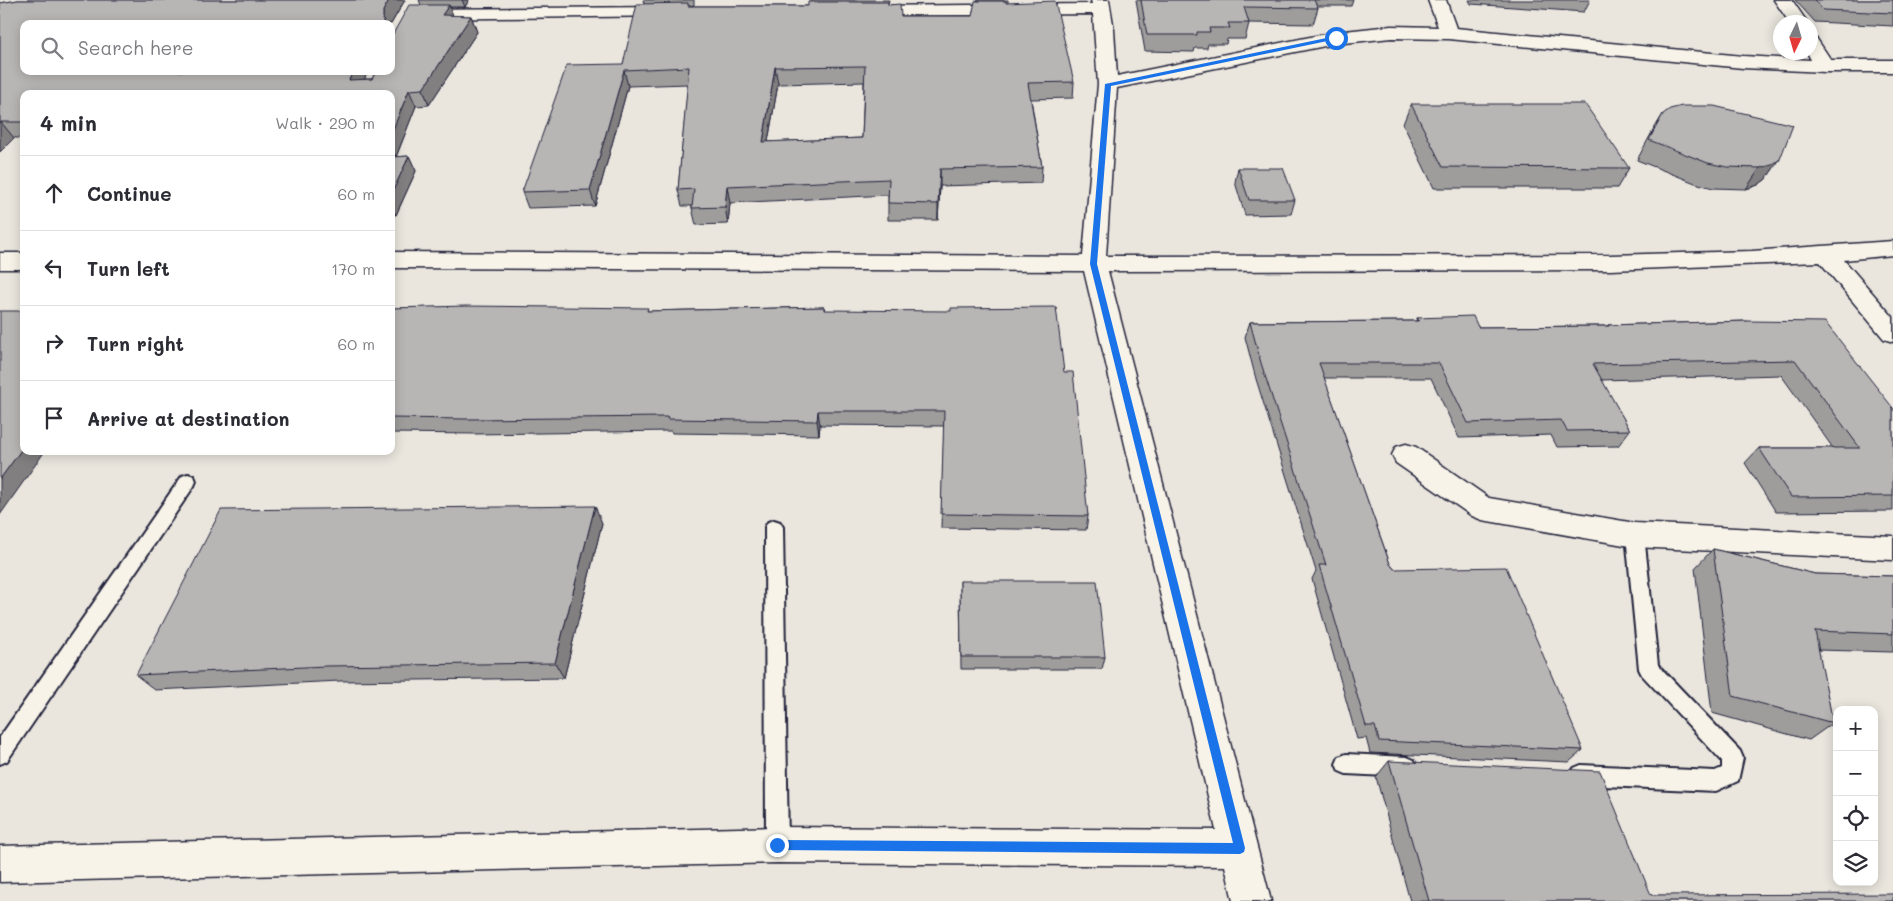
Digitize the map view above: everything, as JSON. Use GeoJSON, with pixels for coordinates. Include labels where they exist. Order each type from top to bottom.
{"type":"FeatureCollection","features":[{"type":"Feature","properties":{"kind":"street"},"geometry":{"type":"LineString","coordinates":[[1437,0],[1449,32]]}},
{"type":"Feature","properties":{"kind":"street"},"geometry":{"type":"LineString","coordinates":[[1783,0],[1793,15]]}},
{"type":"Feature","properties":{"kind":"street"},"geometry":{"type":"LineString","coordinates":[[843,11],[1101,4],[1105,30],[1108,84],[1094,264],[1252,901]]}},
{"type":"Feature","properties":{"kind":"street"},"geometry":{"type":"LineString","coordinates":[[408,12],[684,12]]}},
{"type":"Feature","properties":{"kind":"street"},"geometry":{"type":"LineString","coordinates":[[1108,84],[1336,38],[1391,32],[1449,32],[1697,58],[1825,66],[1893,66]]}},
{"type":"Feature","properties":{"kind":"street"},"geometry":{"type":"LineString","coordinates":[[1818,55],[1825,66]]}},
{"type":"Feature","properties":{"kind":"street"},"geometry":{"type":"LineString","coordinates":[[395,260],[1094,264],[1630,262],[1827,255],[1893,248]]}},
{"type":"Feature","properties":{"kind":"street"},"geometry":{"type":"LineString","coordinates":[[1827,255],[1893,333]]}},
{"type":"Feature","properties":{"kind":"street"},"geometry":{"type":"LineString","coordinates":[[0,261],[20,261]]}},
{"type":"Feature","properties":{"kind":"street"},"geometry":{"type":"LineString","coordinates":[[1406,454],[1482,508],[1634,536],[1893,548]]}},
{"type":"Feature","properties":{"kind":"street"},"geometry":{"type":"LineString","coordinates":[[0,864],[777,845],[1240,848]]}},
{"type":"Feature","properties":{"kind":"lane"},"geometry":{"type":"LineString","coordinates":[[0,754],[188,480]]}},
{"type":"Feature","properties":{"kind":"lane"},"geometry":{"type":"LineString","coordinates":[[774,527],[777,845]]}},
{"type":"Feature","properties":{"kind":"lane"},"geometry":{"type":"LineString","coordinates":[[1560,774],[1716,781],[1731,774],[1733,758],[1649,669],[1634,536]]}},
{"type":"Feature","properties":{"kind":"lane"},"geometry":{"type":"LineString","coordinates":[[1346,764],[1424,768]]}},
{"type":"Feature","properties":{"kind":"building"},"geometry":{"type":"Polygon","coordinates":[[[18,0],[389,0],[383,11],[383,20],[20,20],[20,75],[351,75],[349,80],[372,79],[374,75],[395,75],[395,30],[409,5],[449,5],[442,15],[471,16],[423,89],[409,90],[395,124],[395,90],[20,90],[20,122],[1,122],[0,124],[0,3],[18,0]]]}},
{"type":"Feature","properties":{"kind":"building"},"geometry":{"type":"Polygon","coordinates":[[[1141,0],[1314,0],[1318,8],[1244,7],[1249,23],[1228,23],[1230,28],[1209,28],[1210,32],[1197,32],[1197,35],[1147,35],[1141,0]]]}},
{"type":"Feature","properties":{"kind":"building"},"geometry":{"type":"Polygon","coordinates":[[[1814,0],[1893,0],[1893,13],[1823,10],[1814,0]]]}},
{"type":"Feature","properties":{"kind":"building"},"geometry":{"type":"Polygon","coordinates":[[[975,1],[1006,1],[1006,3],[1055,1],[1074,82],[1028,83],[1042,167],[940,169],[938,204],[888,203],[889,179],[727,186],[725,207],[692,208],[694,189],[678,190],[689,67],[624,70],[590,190],[522,192],[567,65],[623,64],[637,4],[688,3],[688,6],[808,6],[808,2],[888,2],[888,5],[900,4],[901,16],[972,16],[975,1]],[[865,66],[775,67],[763,142],[862,138],[865,66]]]}},
{"type":"Feature","properties":{"kind":"building"},"geometry":{"type":"Polygon","coordinates":[[[1411,104],[1585,104],[1629,168],[1443,167],[1411,104]]]}},
{"type":"Feature","properties":{"kind":"building"},"geometry":{"type":"Polygon","coordinates":[[[1682,106],[1714,106],[1793,125],[1780,159],[1772,165],[1760,168],[1727,167],[1708,163],[1649,140],[1663,114],[1670,109],[1682,106]]]}},
{"type":"Feature","properties":{"kind":"building"},"geometry":{"type":"Polygon","coordinates":[[[409,156],[395,186],[395,157],[409,156]]]}},
{"type":"Feature","properties":{"kind":"building"},"geometry":{"type":"Polygon","coordinates":[[[1238,168],[1283,168],[1295,200],[1249,200],[1238,168]]]}},
{"type":"Feature","properties":{"kind":"building"},"geometry":{"type":"Polygon","coordinates":[[[466,306],[648,308],[647,311],[824,307],[824,310],[951,311],[951,308],[1056,307],[1064,372],[1073,372],[1088,516],[941,514],[944,411],[818,411],[817,421],[667,419],[668,417],[395,418],[395,308],[466,306]]]}},
{"type":"Feature","properties":{"kind":"building"},"geometry":{"type":"Polygon","coordinates":[[[0,311],[20,311],[20,452],[0,479],[0,311]]]}},
{"type":"Feature","properties":{"kind":"building"},"geometry":{"type":"Polygon","coordinates":[[[1473,316],[1478,327],[1609,326],[1747,321],[1825,322],[1893,408],[1893,496],[1791,497],[1759,448],[1860,448],[1795,360],[1593,364],[1630,430],[1567,431],[1561,420],[1468,423],[1439,363],[1319,363],[1390,564],[1394,569],[1506,567],[1583,750],[1379,741],[1375,726],[1366,726],[1319,565],[1326,565],[1261,363],[1250,322],[1419,321],[1417,318],[1473,316]]]}},
{"type":"Feature","properties":{"kind":"building"},"geometry":{"type":"Polygon","coordinates":[[[595,506],[555,663],[326,666],[136,675],[221,510],[595,506]]]}},
{"type":"Feature","properties":{"kind":"building"},"geometry":{"type":"Polygon","coordinates":[[[1713,549],[1815,574],[1893,576],[1893,634],[1815,631],[1833,723],[1733,696],[1713,549]]]}},
{"type":"Feature","properties":{"kind":"building"},"geometry":{"type":"Polygon","coordinates":[[[960,581],[1097,581],[1105,657],[961,657],[960,581]]]}},
{"type":"Feature","properties":{"kind":"building"},"geometry":{"type":"Polygon","coordinates":[[[1389,761],[1600,771],[1651,895],[1893,894],[1893,901],[1429,901],[1389,761]]]}},
{"type":"Feature","properties":{"kind":"route"},"geometry":{"type":"LineString","coordinates":[[777,845],[1240,848],[1094,264],[1108,84],[1336,38]]}}]}
